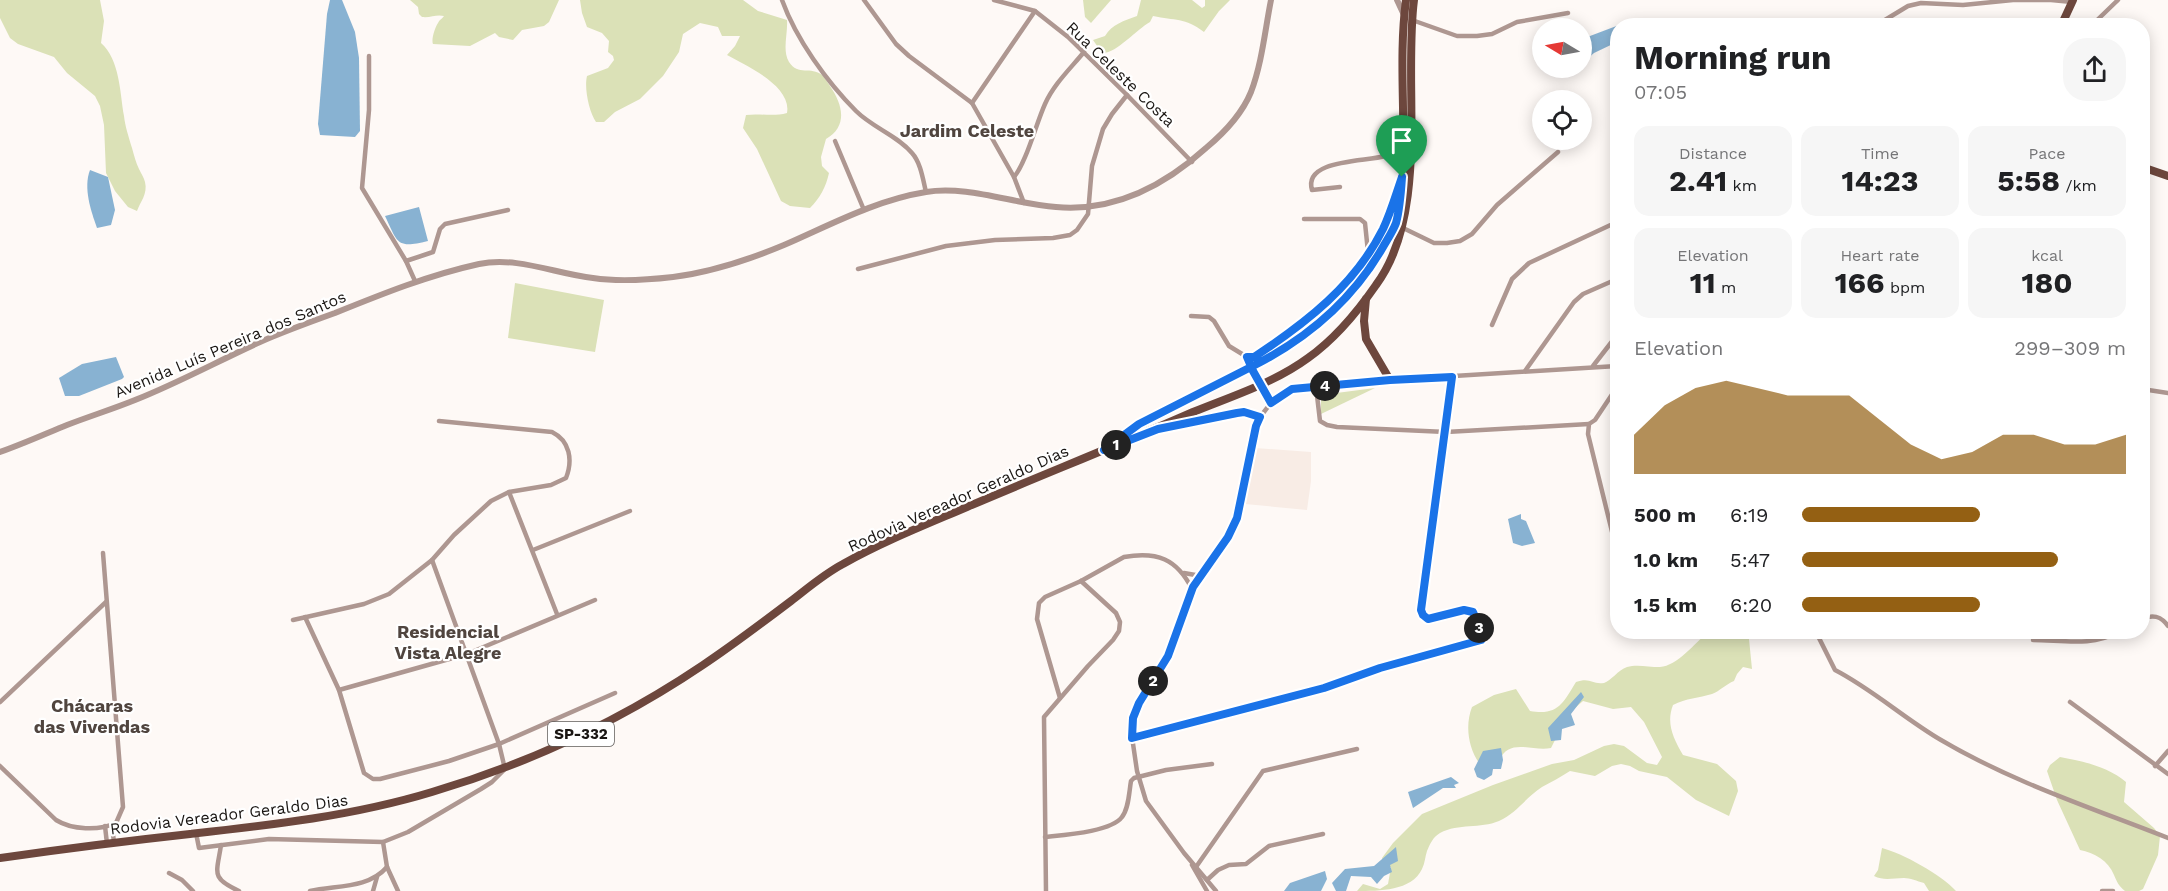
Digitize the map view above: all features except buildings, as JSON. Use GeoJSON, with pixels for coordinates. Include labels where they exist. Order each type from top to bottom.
{"type":"FeatureCollection","features":[{"type":"Feature","properties":{"kind":"main road","name":"Rodovia Vereador Geraldo Dias"},"geometry":{"type":"LineString","coordinates":[[1398,226],[1402,177],[1406,0]]}},
{"type":"Feature","properties":{"kind":"main road","name":"Rodovia Vereador Geraldo Dias"},"geometry":{"type":"LineString","coordinates":[[0,858],[257,827],[362,810],[429,793],[505,769],[629,710],[699,668],[840,565],[912,530],[1158,429],[1294,368],[1327,343],[1368,295],[1398,226],[1409,180],[1414,0]]}},
{"type":"Feature","properties":{"kind":"main road"},"geometry":{"type":"LineString","coordinates":[[2065,18],[2073,1]]}},
{"type":"Feature","properties":{"kind":"main road"},"geometry":{"type":"LineString","coordinates":[[2150,170],[2168,176]]}},
{"type":"Feature","properties":{"kind":"main road"},"geometry":{"type":"LineString","coordinates":[[1104,450],[1139,424],[1252,369],[1290,346],[1355,289],[1398,226]]}},
{"type":"Feature","properties":{"kind":"main road"},"geometry":{"type":"LineString","coordinates":[[1368,295],[1364,321],[1366,339],[1390,380]]}},
{"type":"Feature","properties":{"kind":"main road"},"geometry":{"type":"LineString","coordinates":[[1158,429],[1244,412],[1260,417]]}},
{"type":"Feature","properties":{"kind":"street"},"geometry":{"type":"LineString","coordinates":[[782,0],[799,36],[827,78],[867,121],[891,135],[912,152],[926,192]]}},
{"type":"Feature","properties":{"kind":"street"},"geometry":{"type":"LineString","coordinates":[[864,0],[896,44],[972,103],[1014,177],[1024,203]]}},
{"type":"Feature","properties":{"kind":"street","name":"Rua Celeste Costa"},"geometry":{"type":"LineString","coordinates":[[994,0],[1035,11],[1084,52],[1192,162]]}},
{"type":"Feature","properties":{"kind":"street","name":"Avenida Luís Pereira dos Santos"},"geometry":{"type":"LineString","coordinates":[[0,452],[134,401],[262,341],[415,281],[485,263],[507,262],[594,279],[639,280],[671,277],[705,272],[744,261],[864,210],[900,197],[926,192],[950,190],[1059,208],[1089,208],[1151,188],[1192,162],[1232,123],[1241,110],[1251,92],[1259,63],[1271,0]]}},
{"type":"Feature","properties":{"kind":"street"},"geometry":{"type":"LineString","coordinates":[[1397,0],[1404,15]]}},
{"type":"Feature","properties":{"kind":"street"},"geometry":{"type":"LineString","coordinates":[[1963,5],[1971,0]]}},
{"type":"Feature","properties":{"kind":"street"},"geometry":{"type":"LineString","coordinates":[[1888,18],[1908,6],[1921,3],[1963,5],[2013,0],[2073,1]]}},
{"type":"Feature","properties":{"kind":"street"},"geometry":{"type":"LineString","coordinates":[[2099,18],[2118,0]]}},
{"type":"Feature","properties":{"kind":"street"},"geometry":{"type":"LineString","coordinates":[[972,103],[1035,11]]}},
{"type":"Feature","properties":{"kind":"street"},"geometry":{"type":"LineString","coordinates":[[1412,20],[1457,36],[1477,36],[1492,34],[1517,22],[1568,13]]}},
{"type":"Feature","properties":{"kind":"street"},"geometry":{"type":"LineString","coordinates":[[1014,177],[1020,171],[1031,137],[1050,93],[1084,52]]}},
{"type":"Feature","properties":{"kind":"street"},"geometry":{"type":"LineString","coordinates":[[369,56],[369,110],[362,188],[406,261],[415,281]]}},
{"type":"Feature","properties":{"kind":"street"},"geometry":{"type":"LineString","coordinates":[[858,270],[946,246],[1070,235],[1077,230],[1088,214],[1092,166],[1100,137],[1112,114],[1127,94]]}},
{"type":"Feature","properties":{"kind":"street"},"geometry":{"type":"LineString","coordinates":[[835,141],[864,210]]}},
{"type":"Feature","properties":{"kind":"street"},"geometry":{"type":"LineString","coordinates":[[1340,187],[1312,190],[1309,182],[1311,177],[1329,165],[1387,156],[1402,147]]}},
{"type":"Feature","properties":{"kind":"street"},"geometry":{"type":"LineString","coordinates":[[1398,226],[1434,243],[1460,241],[1472,234],[1497,205],[1558,152]]}},
{"type":"Feature","properties":{"kind":"street"},"geometry":{"type":"LineString","coordinates":[[1191,316],[1209,317],[1215,321],[1228,346],[1247,357],[1254,357],[1280,340],[1330,301],[1347,282],[1382,230],[1402,177]]}},
{"type":"Feature","properties":{"kind":"street"},"geometry":{"type":"LineString","coordinates":[[406,261],[433,252],[443,225],[508,210]]}},
{"type":"Feature","properties":{"kind":"street"},"geometry":{"type":"LineString","coordinates":[[1304,219],[1360,219],[1365,223],[1368,252]]}},
{"type":"Feature","properties":{"kind":"street"},"geometry":{"type":"LineString","coordinates":[[1492,325],[1512,279],[1529,263],[1610,225]]}},
{"type":"Feature","properties":{"kind":"street"},"geometry":{"type":"LineString","coordinates":[[1525,370],[1574,302],[1582,294],[1610,282]]}},
{"type":"Feature","properties":{"kind":"street"},"geometry":{"type":"LineString","coordinates":[[1593,366],[1610,344]]}},
{"type":"Feature","properties":{"kind":"street"},"geometry":{"type":"LineString","coordinates":[[1247,357],[1271,403]]}},
{"type":"Feature","properties":{"kind":"street"},"geometry":{"type":"LineString","coordinates":[[1207,891],[1195,868],[1146,801],[1138,777],[1132,738],[1133,718],[1139,703],[1168,656],[1192,589],[1228,537],[1237,518],[1256,426],[1260,417],[1271,403],[1292,389],[1525,370],[1610,366]]}},
{"type":"Feature","properties":{"kind":"street"},"geometry":{"type":"LineString","coordinates":[[1132,738],[1324,688],[1380,668],[1481,640],[1473,612],[1464,610],[1428,619],[1421,610],[1452,377]]}},
{"type":"Feature","properties":{"kind":"street"},"geometry":{"type":"LineString","coordinates":[[1316,387],[1318,415],[1320,421],[1327,425],[1446,432],[1589,424],[1595,420],[1610,398]]}},
{"type":"Feature","properties":{"kind":"street"},"geometry":{"type":"LineString","coordinates":[[2150,390],[2168,393]]}},
{"type":"Feature","properties":{"kind":"street"},"geometry":{"type":"LineString","coordinates":[[293,620],[376,600],[389,594],[432,560],[491,501],[510,492],[551,485],[566,478],[570,459],[566,442],[561,436],[538,430],[439,421]]}},
{"type":"Feature","properties":{"kind":"street"},"geometry":{"type":"LineString","coordinates":[[1589,424],[1588,434],[1610,524]]}},
{"type":"Feature","properties":{"kind":"street"},"geometry":{"type":"LineString","coordinates":[[510,492],[557,615]]}},
{"type":"Feature","properties":{"kind":"street"},"geometry":{"type":"LineString","coordinates":[[533,550],[630,511]]}},
{"type":"Feature","properties":{"kind":"street"},"geometry":{"type":"LineString","coordinates":[[0,766],[56,820],[66,826],[74,828],[108,826],[116,823],[123,807],[103,553]]}},
{"type":"Feature","properties":{"kind":"street"},"geometry":{"type":"LineString","coordinates":[[1060,698],[1037,619],[1039,603],[1045,597],[1132,555],[1158,556],[1168,559],[1184,573],[1192,589]]}},
{"type":"Feature","properties":{"kind":"street"},"geometry":{"type":"LineString","coordinates":[[196,833],[199,848],[269,839],[383,842],[408,832],[481,789],[505,769],[499,744],[432,560]]}},
{"type":"Feature","properties":{"kind":"street"},"geometry":{"type":"LineString","coordinates":[[1184,573],[1201,576]]}},
{"type":"Feature","properties":{"kind":"street"},"geometry":{"type":"LineString","coordinates":[[1046,891],[1044,717],[1119,631],[1120,622],[1116,613],[1081,580]]}},
{"type":"Feature","properties":{"kind":"street"},"geometry":{"type":"LineString","coordinates":[[339,690],[467,654],[595,600]]}},
{"type":"Feature","properties":{"kind":"street"},"geometry":{"type":"LineString","coordinates":[[0,702],[106,602]]}},
{"type":"Feature","properties":{"kind":"street"},"geometry":{"type":"LineString","coordinates":[[2150,615],[2159,618],[2168,626]]}},
{"type":"Feature","properties":{"kind":"street"},"geometry":{"type":"LineString","coordinates":[[305,617],[339,690],[364,773],[373,779],[438,764],[499,744],[615,693]]}},
{"type":"Feature","properties":{"kind":"street"},"geometry":{"type":"LineString","coordinates":[[1820,639],[1835,670],[1853,678],[1942,741],[2019,779],[2168,838]]}},
{"type":"Feature","properties":{"kind":"street"},"geometry":{"type":"LineString","coordinates":[[2033,640],[2094,641],[2103,639]]}},
{"type":"Feature","properties":{"kind":"street"},"geometry":{"type":"LineString","coordinates":[[2070,702],[2168,774]]}},
{"type":"Feature","properties":{"kind":"street"},"geometry":{"type":"LineString","coordinates":[[1195,868],[1263,771],[1357,749]]}},
{"type":"Feature","properties":{"kind":"street"},"geometry":{"type":"LineString","coordinates":[[2155,766],[2168,751]]}},
{"type":"Feature","properties":{"kind":"street"},"geometry":{"type":"LineString","coordinates":[[1045,837],[1104,828],[1117,822],[1126,810],[1131,781],[1138,777],[1212,764]]}},
{"type":"Feature","properties":{"kind":"street"},"geometry":{"type":"LineString","coordinates":[[108,826],[110,843]]}},
{"type":"Feature","properties":{"kind":"street"},"geometry":{"type":"LineString","coordinates":[[1207,880],[1223,867],[1246,864],[1269,846],[1323,834]]}},
{"type":"Feature","properties":{"kind":"street"},"geometry":{"type":"LineString","coordinates":[[383,842],[387,867],[398,891]]}},
{"type":"Feature","properties":{"kind":"street"},"geometry":{"type":"LineString","coordinates":[[221,845],[218,878],[238,891]]}},
{"type":"Feature","properties":{"kind":"street"},"geometry":{"type":"LineString","coordinates":[[373,891],[377,877],[387,867]]}},
{"type":"Feature","properties":{"kind":"street"},"geometry":{"type":"LineString","coordinates":[[1195,868],[1216,891]]}},
{"type":"Feature","properties":{"kind":"street"},"geometry":{"type":"LineString","coordinates":[[169,873],[182,880],[194,891]]}},
{"type":"Feature","properties":{"kind":"street"},"geometry":{"type":"LineString","coordinates":[[310,891],[335,888],[377,877]]}},
{"type":"Feature","properties":{"kind":"street"},"geometry":{"type":"LineString","coordinates":[[2102,891],[2113,891]]}},
{"type":"Feature","properties":{"kind":"shaded area"},"geometry":{"type":"Polygon","coordinates":[[[1255,448],[1311,452],[1311,481],[1307,510],[1245,504],[1255,448]]]}},
{"type":"Feature","properties":{"kind":"green space"},"geometry":{"type":"Polygon","coordinates":[[[0,0],[100,0],[104,21],[101,43],[116,68],[126,128],[146,186],[137,211],[128,207],[115,191],[106,173],[104,125],[100,106],[95,96],[67,73],[54,57],[18,44],[10,38],[0,18],[0,0]]]}},
{"type":"Feature","properties":{"kind":"green space"},"geometry":{"type":"Polygon","coordinates":[[[410,0],[559,0],[549,22],[544,26],[522,30],[513,40],[499,37],[495,33],[470,46],[433,44],[436,27],[444,16],[422,17],[418,7],[410,0]]]}},
{"type":"Feature","properties":{"kind":"green space"},"geometry":{"type":"Polygon","coordinates":[[[580,0],[743,0],[758,11],[787,20],[786,47],[789,62],[796,69],[818,72],[822,75],[838,100],[840,108],[838,128],[826,139],[821,157],[822,166],[829,173],[828,178],[814,204],[810,208],[790,206],[781,201],[757,149],[743,128],[746,115],[787,113],[787,103],[783,94],[766,78],[727,55],[740,36],[722,36],[718,27],[700,23],[683,34],[679,52],[663,76],[640,99],[615,112],[604,122],[596,122],[588,100],[587,76],[608,68],[614,60],[608,52],[609,41],[602,33],[587,27],[580,0]]]}},
{"type":"Feature","properties":{"kind":"green space"},"geometry":{"type":"Polygon","coordinates":[[[1083,0],[1111,0],[1091,23],[1085,17],[1083,0]]]}},
{"type":"Feature","properties":{"kind":"green space"},"geometry":{"type":"Polygon","coordinates":[[[1141,0],[1192,0],[1202,8],[1205,6],[1205,0],[1230,0],[1204,32],[1185,22],[1153,16],[1150,22],[1114,50],[1102,53],[1093,40],[1105,36],[1119,23],[1137,16],[1141,0]]]}},
{"type":"Feature","properties":{"kind":"green space"},"geometry":{"type":"Polygon","coordinates":[[[515,283],[604,300],[595,352],[508,338],[515,283]]]}},
{"type":"Feature","properties":{"kind":"green space"},"geometry":{"type":"Polygon","coordinates":[[[1375,388],[1321,414],[1321,395],[1375,388]]]}},
{"type":"Feature","properties":{"kind":"green space"},"geometry":{"type":"Polygon","coordinates":[[[1701,639],[1749,639],[1752,669],[1743,667],[1734,681],[1715,693],[1673,705],[1670,718],[1674,736],[1683,755],[1717,764],[1736,781],[1738,791],[1729,816],[1696,800],[1667,777],[1639,771],[1630,766],[1621,764],[1612,766],[1595,776],[1570,771],[1536,791],[1511,814],[1499,821],[1455,828],[1438,835],[1428,848],[1422,869],[1411,882],[1394,888],[1357,891],[1363,884],[1380,889],[1388,884],[1391,867],[1383,867],[1382,858],[1393,843],[1422,814],[1552,764],[1574,760],[1604,746],[1614,744],[1624,746],[1647,763],[1657,765],[1662,757],[1644,722],[1631,707],[1613,709],[1583,701],[1568,714],[1551,748],[1515,747],[1503,754],[1499,761],[1479,763],[1472,750],[1469,736],[1472,707],[1494,695],[1516,689],[1530,711],[1547,712],[1563,702],[1576,682],[1585,680],[1604,683],[1627,667],[1666,666],[1686,653],[1701,639]]]}},
{"type":"Feature","properties":{"kind":"green space"},"geometry":{"type":"Polygon","coordinates":[[[2060,757],[2103,769],[2126,782],[2124,802],[2160,836],[2158,855],[2143,889],[2125,891],[2104,861],[2080,850],[2057,800],[2047,771],[2050,765],[2060,757]]]}},
{"type":"Feature","properties":{"kind":"green space"},"geometry":{"type":"Polygon","coordinates":[[[1882,848],[1921,865],[1956,891],[1929,891],[1924,883],[1911,879],[1885,879],[1874,876],[1878,870],[1882,848]]]}},
{"type":"Feature","properties":{"kind":"water"},"geometry":{"type":"Polygon","coordinates":[[[330,0],[342,0],[355,32],[359,58],[360,131],[355,137],[320,135],[318,124],[330,0]]]}},
{"type":"Feature","properties":{"kind":"water"},"geometry":{"type":"Polygon","coordinates":[[[1610,28],[1610,45],[1592,55],[1592,35],[1610,28]]]}},
{"type":"Feature","properties":{"kind":"water"},"geometry":{"type":"Polygon","coordinates":[[[90,170],[108,177],[115,210],[111,225],[97,228],[90,207],[87,184],[90,170]]]}},
{"type":"Feature","properties":{"kind":"water"},"geometry":{"type":"Polygon","coordinates":[[[419,207],[428,241],[410,244],[399,242],[385,216],[419,207]]]}},
{"type":"Feature","properties":{"kind":"water"},"geometry":{"type":"Polygon","coordinates":[[[116,357],[124,377],[122,379],[79,396],[65,396],[59,378],[82,364],[116,357]]]}},
{"type":"Feature","properties":{"kind":"water"},"geometry":{"type":"Polygon","coordinates":[[[1521,514],[1521,519],[1526,521],[1535,543],[1522,546],[1513,543],[1508,519],[1521,514]]]}},
{"type":"Feature","properties":{"kind":"water"},"geometry":{"type":"Polygon","coordinates":[[[1581,692],[1584,697],[1571,714],[1575,725],[1562,729],[1561,740],[1551,741],[1548,728],[1581,692]]]}},
{"type":"Feature","properties":{"kind":"water"},"geometry":{"type":"Polygon","coordinates":[[[1501,748],[1503,760],[1501,769],[1493,769],[1492,775],[1484,780],[1477,777],[1474,769],[1483,751],[1501,748]]]}},
{"type":"Feature","properties":{"kind":"water"},"geometry":{"type":"Polygon","coordinates":[[[1451,777],[1459,783],[1454,785],[1456,788],[1443,788],[1413,808],[1408,792],[1451,777]]]}},
{"type":"Feature","properties":{"kind":"water"},"geometry":{"type":"Polygon","coordinates":[[[1396,847],[1398,861],[1390,865],[1392,872],[1384,876],[1377,884],[1371,877],[1351,876],[1346,891],[1336,891],[1332,883],[1345,869],[1374,866],[1396,847]]]}},
{"type":"Feature","properties":{"kind":"water"},"geometry":{"type":"Polygon","coordinates":[[[1325,871],[1327,879],[1321,891],[1284,891],[1290,883],[1325,871]]]}},
{"type":"Feature","properties":{"kind":"district","name":"Jardim Celeste"},"geometry":{"type":"Point","coordinates":[967,131]}},
{"type":"Feature","properties":{"kind":"district","name":"Residencial Vista Alegre"},"geometry":{"type":"Point","coordinates":[448,642]}},
{"type":"Feature","properties":{"kind":"district","name":"Chácaras das Vivendas"},"geometry":{"type":"Point","coordinates":[92,716]}},
{"type":"Feature","properties":{"kind":"route"},"geometry":{"type":"LineString","coordinates":[[1402,177],[1382,230],[1347,282],[1330,301],[1280,340],[1254,357],[1247,357],[1251,367],[1265,394],[1271,403],[1292,389],[1452,377],[1421,610],[1428,619],[1464,610],[1473,612],[1481,640],[1380,668],[1324,688],[1132,738],[1133,718],[1139,703],[1168,656],[1188,597],[1213,562],[1237,518],[1256,426],[1260,417],[1244,412],[1158,429],[1104,450],[1139,424],[1251,367],[1290,346],[1338,306],[1371,268],[1395,225],[1402,177]]}}]}
